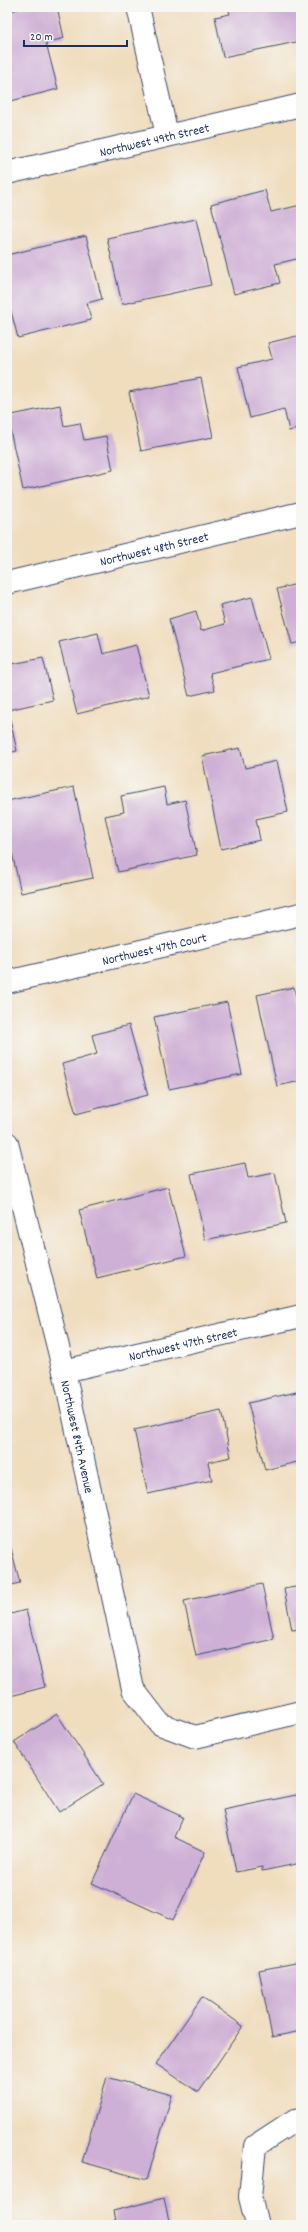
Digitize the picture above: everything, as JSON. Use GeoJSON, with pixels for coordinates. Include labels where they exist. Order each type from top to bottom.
{"type":"FeatureCollection","features":[{"type":"Feature","properties":{"kind":"street"},"geometry":{"type":"LineString","coordinates":[[138,7],[167,135]]}},
{"type":"Feature","properties":{"kind":"street","name":"Northwest 49th Street"},"geometry":{"type":"LineString","coordinates":[[7,173],[301,105]]}},
{"type":"Feature","properties":{"kind":"street","name":"Northwest 48th Street"},"geometry":{"type":"LineString","coordinates":[[7,583],[301,513]]}},
{"type":"Feature","properties":{"kind":"street","name":"Northwest 47th Court"},"geometry":{"type":"LineString","coordinates":[[7,982],[301,914]]}},
{"type":"Feature","properties":{"kind":"street","name":"Northwest 84th Avenue"},"geometry":{"type":"LineString","coordinates":[[7,1143],[11,1177],[64,1371],[133,1689],[160,1724],[195,1737],[301,1712]]}},
{"type":"Feature","properties":{"kind":"street","name":"Northwest 47th Street"},"geometry":{"type":"LineString","coordinates":[[64,1371],[301,1316]]}},
{"type":"Feature","properties":{"kind":"street"},"geometry":{"type":"LineString","coordinates":[[257,2225],[250,2197],[255,2146],[295,2120],[301,2119]]}},
{"type":"Feature","properties":{"kind":"building"},"geometry":{"type":"Polygon","coordinates":[[[25,7],[57,7],[64,38],[46,43],[58,89],[7,102],[7,12],[25,7]]]}},
{"type":"Feature","properties":{"kind":"building"},"geometry":{"type":"Polygon","coordinates":[[[228,7],[301,7],[301,41],[223,57],[215,17],[230,14],[228,7]]]}},
{"type":"Feature","properties":{"kind":"building"},"geometry":{"type":"Polygon","coordinates":[[[265,190],[271,212],[301,205],[301,258],[275,264],[280,283],[234,294],[211,204],[265,190]]]}},
{"type":"Feature","properties":{"kind":"building"},"geometry":{"type":"Polygon","coordinates":[[[196,219],[211,285],[122,304],[107,238],[196,219]]]}},
{"type":"Feature","properties":{"kind":"building"},"geometry":{"type":"Polygon","coordinates":[[[86,236],[102,299],[87,303],[91,320],[18,338],[7,296],[7,255],[86,236]]]}},
{"type":"Feature","properties":{"kind":"building"},"geometry":{"type":"Polygon","coordinates":[[[301,335],[301,428],[289,431],[284,409],[250,418],[238,367],[272,359],[268,343],[301,335]]]}},
{"type":"Feature","properties":{"kind":"building"},"geometry":{"type":"Polygon","coordinates":[[[201,378],[213,437],[141,451],[129,392],[201,378]]]}},
{"type":"Feature","properties":{"kind":"building"},"geometry":{"type":"Polygon","coordinates":[[[60,405],[64,426],[80,423],[84,440],[106,436],[113,470],[23,490],[7,416],[60,405]]]}},
{"type":"Feature","properties":{"kind":"building"},"geometry":{"type":"Polygon","coordinates":[[[301,583],[301,642],[292,644],[277,589],[301,583]]]}},
{"type":"Feature","properties":{"kind":"building"},"geometry":{"type":"Polygon","coordinates":[[[252,597],[269,659],[210,673],[215,690],[189,696],[169,619],[196,611],[201,631],[225,624],[220,605],[252,597]]]}},
{"type":"Feature","properties":{"kind":"building"},"geometry":{"type":"Polygon","coordinates":[[[98,633],[103,654],[136,645],[149,696],[77,714],[59,642],[98,633]]]}},
{"type":"Feature","properties":{"kind":"building"},"geometry":{"type":"Polygon","coordinates":[[[43,658],[53,700],[8,710],[17,751],[7,753],[7,665],[43,658]]]}},
{"type":"Feature","properties":{"kind":"building"},"geometry":{"type":"Polygon","coordinates":[[[240,748],[245,768],[277,761],[288,812],[256,819],[260,840],[221,849],[202,756],[240,748]]]}},
{"type":"Feature","properties":{"kind":"building"},"geometry":{"type":"Polygon","coordinates":[[[74,787],[93,878],[21,893],[7,830],[7,801],[74,787]]]}},
{"type":"Feature","properties":{"kind":"building"},"geometry":{"type":"Polygon","coordinates":[[[164,787],[167,804],[185,800],[197,855],[118,872],[105,816],[124,812],[121,796],[164,787]]]}},
{"type":"Feature","properties":{"kind":"building"},"geometry":{"type":"Polygon","coordinates":[[[294,987],[298,1007],[301,1007],[301,1081],[277,1086],[257,995],[294,987]]]}},
{"type":"Feature","properties":{"kind":"building"},"geometry":{"type":"Polygon","coordinates":[[[227,1002],[242,1074],[169,1089],[154,1017],[227,1002]]]}},
{"type":"Feature","properties":{"kind":"building"},"geometry":{"type":"Polygon","coordinates":[[[129,1025],[148,1095],[76,1114],[62,1064],[97,1054],[92,1035],[129,1025]]]}},
{"type":"Feature","properties":{"kind":"building"},"geometry":{"type":"Polygon","coordinates":[[[245,1163],[248,1178],[275,1173],[286,1223],[205,1240],[191,1174],[245,1163]]]}},
{"type":"Feature","properties":{"kind":"building"},"geometry":{"type":"Polygon","coordinates":[[[168,1187],[186,1256],[97,1278],[79,1210],[168,1187]]]}},
{"type":"Feature","properties":{"kind":"building"},"geometry":{"type":"Polygon","coordinates":[[[301,1391],[301,1461],[265,1470],[248,1403],[301,1391]]]}},
{"type":"Feature","properties":{"kind":"building"},"geometry":{"type":"Polygon","coordinates":[[[221,1411],[231,1457],[208,1462],[212,1480],[148,1494],[134,1430],[221,1411]]]}},
{"type":"Feature","properties":{"kind":"building"},"geometry":{"type":"Polygon","coordinates":[[[7,1533],[20,1583],[7,1586],[7,1533]]]}},
{"type":"Feature","properties":{"kind":"building"},"geometry":{"type":"Polygon","coordinates":[[[262,1584],[274,1639],[196,1656],[184,1601],[262,1584]]]}},
{"type":"Feature","properties":{"kind":"building"},"geometry":{"type":"Polygon","coordinates":[[[301,1586],[301,1629],[292,1630],[284,1589],[301,1586]]]}},
{"type":"Feature","properties":{"kind":"building"},"geometry":{"type":"Polygon","coordinates":[[[26,1610],[45,1687],[7,1697],[7,1615],[26,1610]]]}},
{"type":"Feature","properties":{"kind":"building"},"geometry":{"type":"Polygon","coordinates":[[[57,1714],[103,1784],[59,1812],[14,1742],[57,1714]]]}},
{"type":"Feature","properties":{"kind":"building"},"geometry":{"type":"Polygon","coordinates":[[[133,1794],[183,1817],[174,1837],[205,1852],[173,1920],[92,1883],[133,1794]]]}},
{"type":"Feature","properties":{"kind":"building"},"geometry":{"type":"Polygon","coordinates":[[[301,1794],[301,1863],[262,1871],[262,1867],[236,1872],[223,1810],[301,1794]]]}},
{"type":"Feature","properties":{"kind":"building"},"geometry":{"type":"Polygon","coordinates":[[[301,1962],[301,2031],[272,2037],[259,1970],[301,1962]]]}},
{"type":"Feature","properties":{"kind":"building"},"geometry":{"type":"Polygon","coordinates":[[[202,1997],[243,2026],[198,2092],[156,2064],[202,1997]]]}},
{"type":"Feature","properties":{"kind":"building"},"geometry":{"type":"Polygon","coordinates":[[[107,2077],[172,2095],[147,2180],[82,2162],[107,2077]]]}},
{"type":"Feature","properties":{"kind":"building"},"geometry":{"type":"Polygon","coordinates":[[[164,2198],[170,2225],[116,2225],[113,2211],[164,2198]]]}}]}
